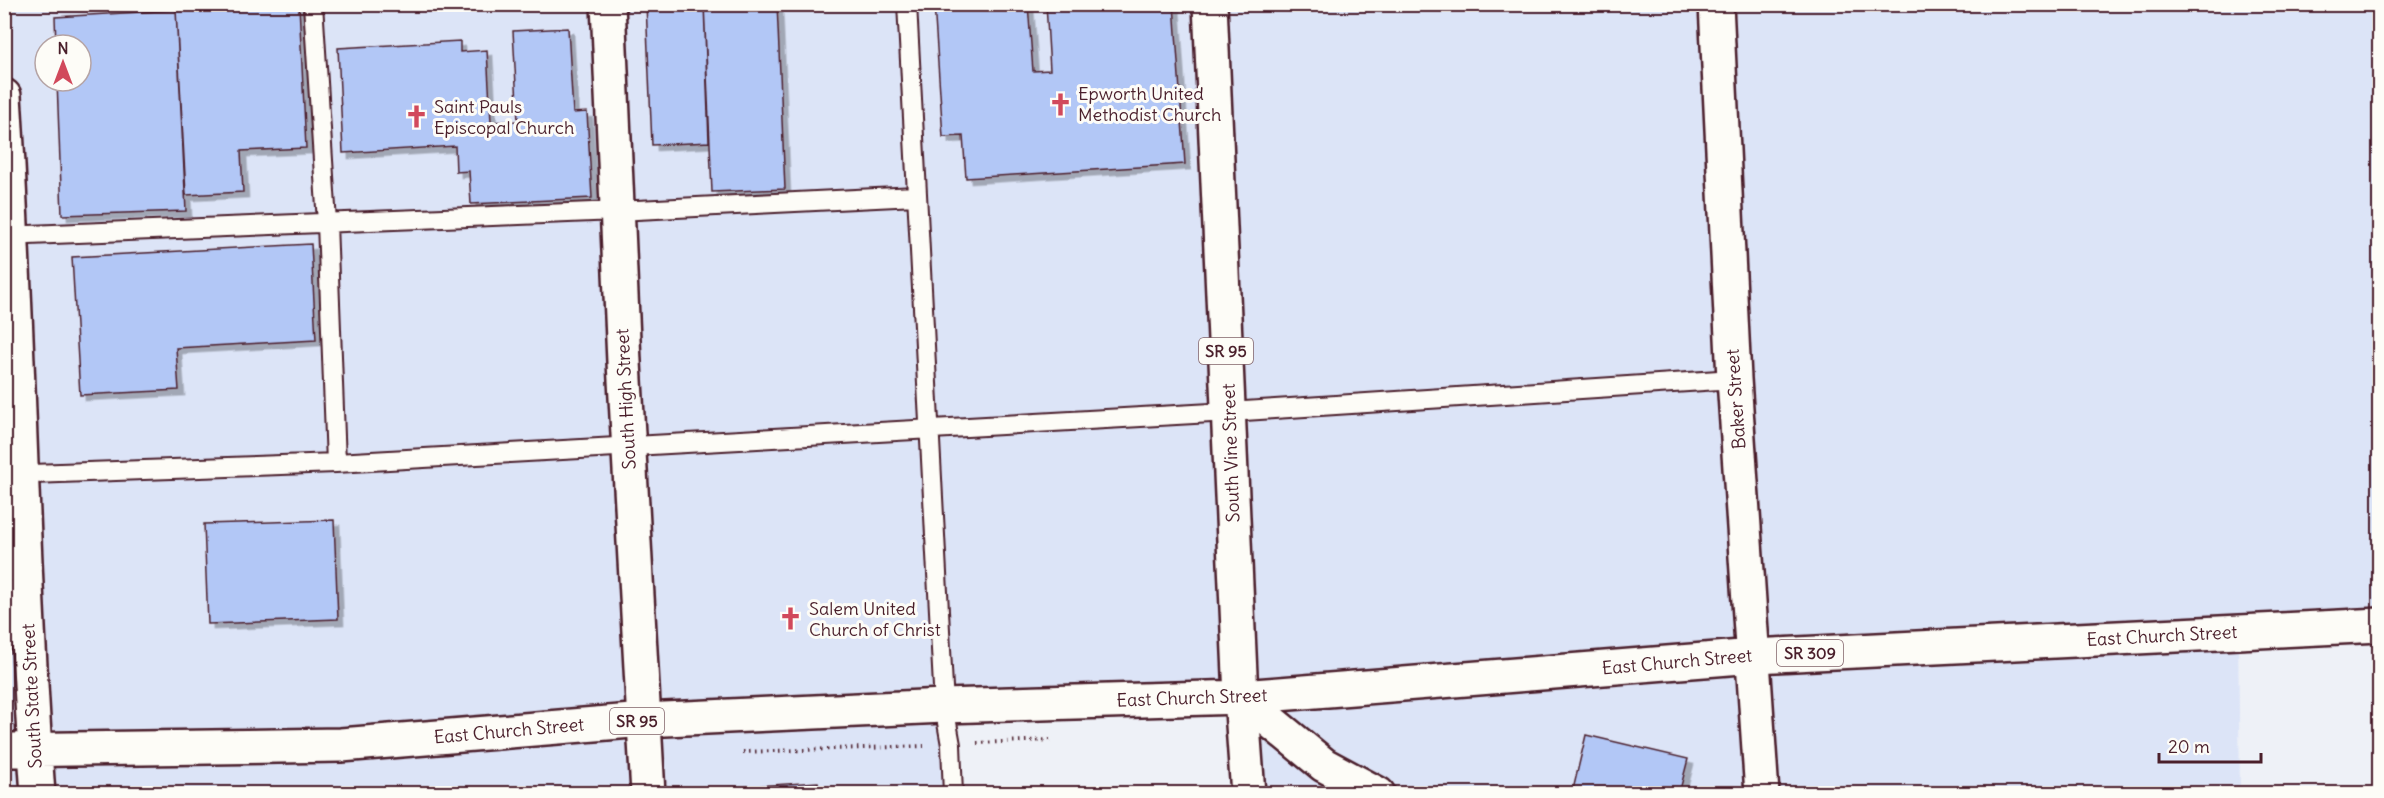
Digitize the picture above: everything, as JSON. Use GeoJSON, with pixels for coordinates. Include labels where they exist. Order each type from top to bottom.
{"type":"FeatureCollection","features":[{"type":"Feature","properties":{"kind":"main road","name":"South High Street"},"geometry":{"type":"LineString","coordinates":[[608,4],[648,794]]}},
{"type":"Feature","properties":{"kind":"main road","name":"South Vine Street"},"geometry":{"type":"LineString","coordinates":[[1210,4],[1241,697],[1248,794]]}},
{"type":"Feature","properties":{"kind":"main road","name":"Baker Street"},"geometry":{"type":"LineString","coordinates":[[1716,4],[1734,379],[1762,794]]}},
{"type":"Feature","properties":{"kind":"main road","name":"South State Street"},"geometry":{"type":"LineString","coordinates":[[4,96],[19,749],[38,794]]}},
{"type":"Feature","properties":{"kind":"main road","name":"East Church Street"},"geometry":{"type":"LineString","coordinates":[[19,749],[341,745],[644,720],[944,706],[1241,697],[1754,656],[2379,625]]}},
{"type":"Feature","properties":{"kind":"main road"},"geometry":{"type":"LineString","coordinates":[[1241,697],[1324,765],[1378,794]]}},
{"type":"Feature","properties":{"kind":"lane"},"geometry":{"type":"LineString","coordinates":[[313,4],[327,223],[336,463]]}},
{"type":"Feature","properties":{"kind":"lane"},"geometry":{"type":"LineString","coordinates":[[907,4],[944,706],[951,745],[953,794]]}},
{"type":"Feature","properties":{"kind":"lane"},"geometry":{"type":"LineString","coordinates":[[9,236],[617,211],[916,196]]}},
{"type":"Feature","properties":{"kind":"lane"},"geometry":{"type":"LineString","coordinates":[[13,475],[336,463],[629,447],[1229,412],[1734,379]]}},
{"type":"Feature","properties":{"kind":"shaded area"},"geometry":{"type":"Polygon","coordinates":[[[5,5],[2379,5],[2379,624],[2238,633],[2240,793],[1242,793],[1233,685],[940,700],[946,793],[5,794],[5,5]]]}},
{"type":"Feature","properties":{"kind":"building"},"geometry":{"type":"Polygon","coordinates":[[[646,4],[704,4],[709,142],[652,145],[646,4]]]}},
{"type":"Feature","properties":{"kind":"building"},"geometry":{"type":"Polygon","coordinates":[[[704,4],[777,4],[785,189],[712,192],[704,4]]]}},
{"type":"Feature","properties":{"kind":"building","name":"Epworth United Methodist Church"},"geometry":{"type":"Polygon","coordinates":[[[934,4],[1028,4],[1033,71],[1050,70],[1046,4],[1174,4],[1185,164],[966,178],[963,136],[943,137],[934,4]]]}},
{"type":"Feature","properties":{"kind":"building"},"geometry":{"type":"Polygon","coordinates":[[[299,5],[306,148],[241,151],[243,192],[186,195],[176,10],[299,5]]]}},
{"type":"Feature","properties":{"kind":"building"},"geometry":{"type":"Polygon","coordinates":[[[176,10],[186,211],[62,215],[57,93],[93,93],[93,33],[56,33],[55,17],[176,10]]]}},
{"type":"Feature","properties":{"kind":"building","name":"Saint Pauls Episcopal Church"},"geometry":{"type":"Polygon","coordinates":[[[568,28],[573,113],[587,112],[592,198],[471,204],[469,171],[456,172],[455,146],[343,153],[338,48],[460,41],[460,52],[487,50],[491,122],[518,121],[513,31],[568,28]]]}},
{"type":"Feature","properties":{"kind":"building"},"geometry":{"type":"Polygon","coordinates":[[[311,244],[316,340],[176,348],[179,390],[80,395],[72,257],[311,244]]]}},
{"type":"Feature","properties":{"kind":"building"},"geometry":{"type":"Polygon","coordinates":[[[334,520],[338,619],[208,624],[204,524],[334,520]]]}},
{"type":"Feature","properties":{"kind":"building"},"geometry":{"type":"Polygon","coordinates":[[[1586,735],[1688,759],[1679,794],[1572,794],[1586,735]]]}},
{"type":"Feature","properties":{"kind":"building"},"geometry":{"type":"Polygon","coordinates":[[[818,782],[819,794],[694,794],[693,790],[818,782]]]}},
{"type":"Feature","properties":{"kind":"building"},"geometry":{"type":"Polygon","coordinates":[[[596,790],[597,794],[526,794],[596,790]]]}},
{"type":"Feature","properties":{"kind":"place","name":"Epworth United Methodist Church"},"geometry":{"type":"Point","coordinates":[1060,104]}},
{"type":"Feature","properties":{"kind":"place","name":"Saint Pauls Episcopal Church"},"geometry":{"type":"Point","coordinates":[416,117]}},
{"type":"Feature","properties":{"kind":"place","name":"Salem United Church of Christ"},"geometry":{"type":"Point","coordinates":[791,619]}}]}
